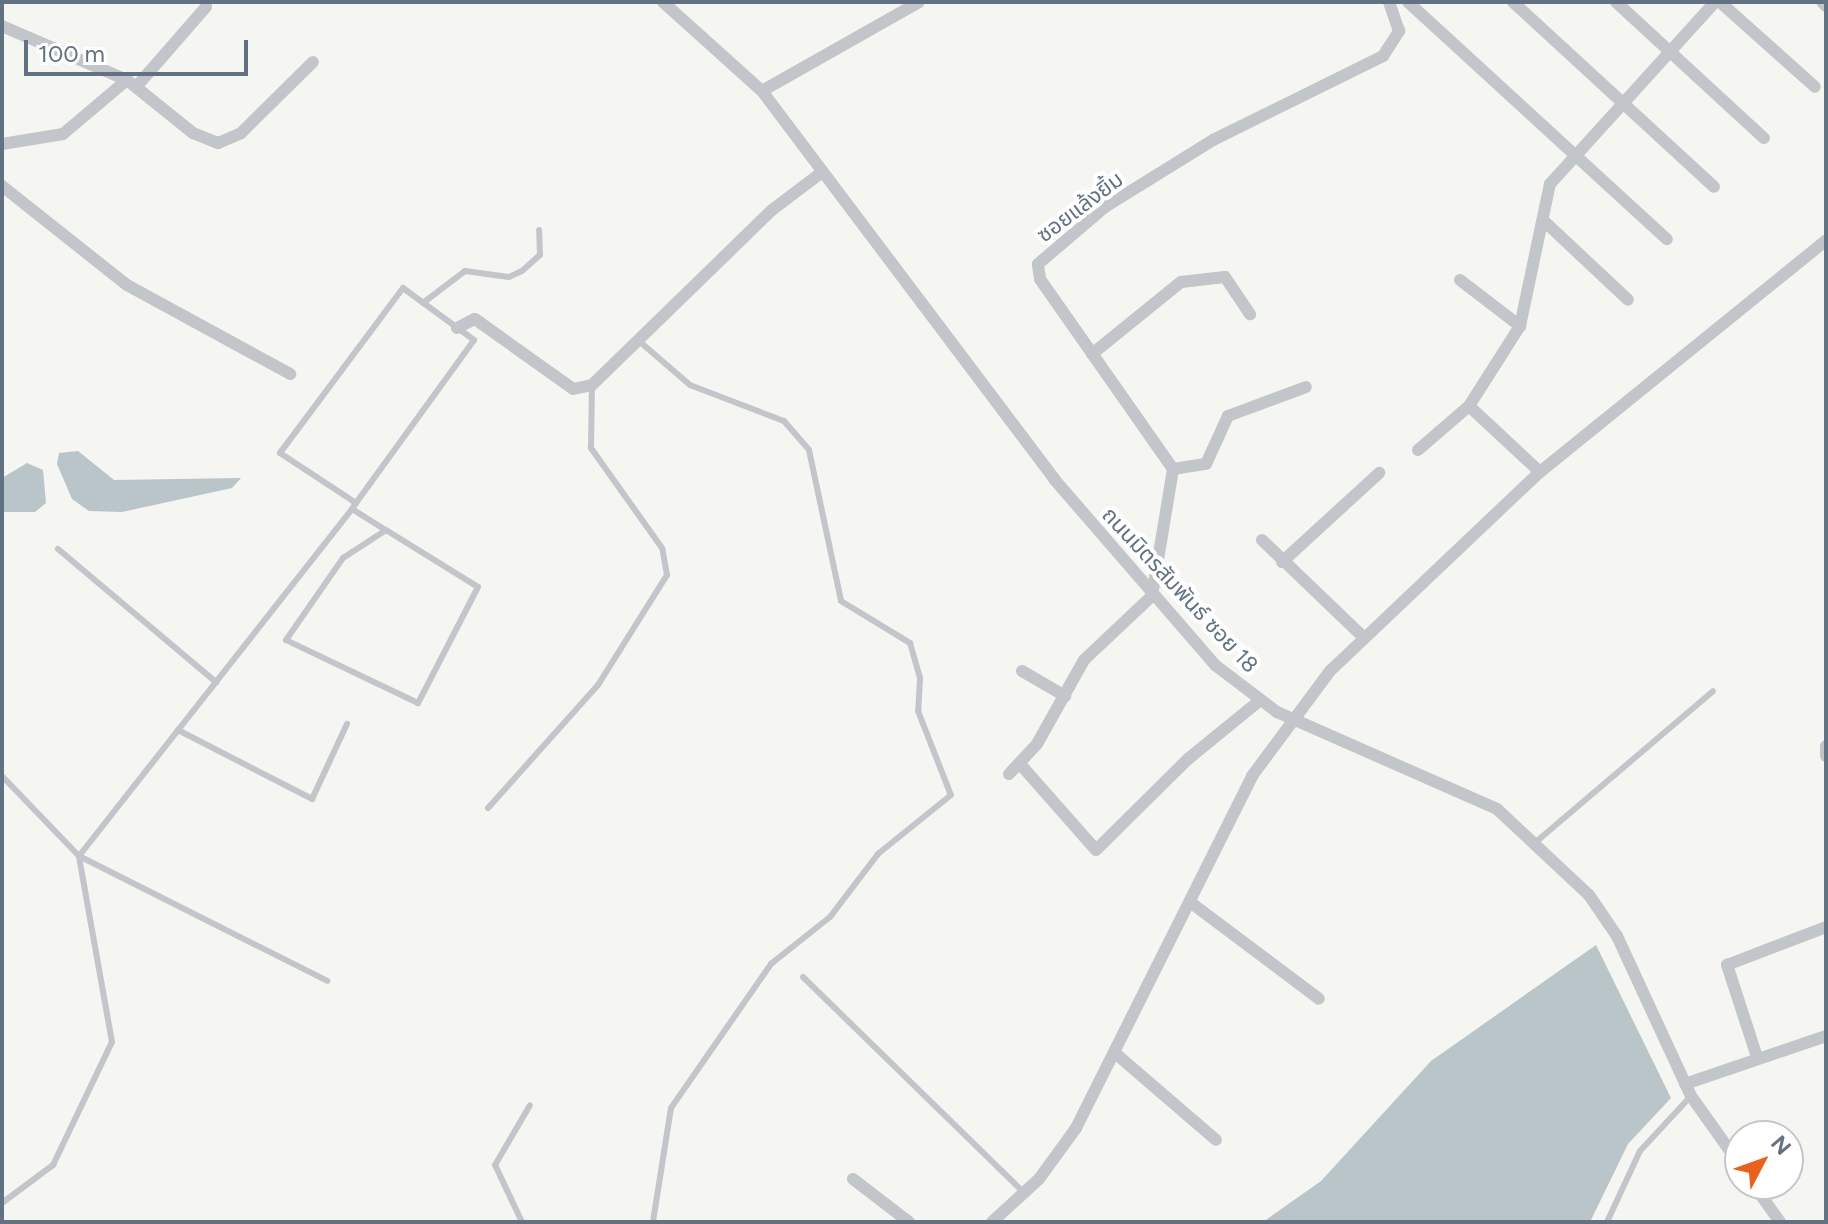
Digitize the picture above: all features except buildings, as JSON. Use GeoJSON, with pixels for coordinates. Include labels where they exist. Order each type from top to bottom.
{"type":"FeatureCollection","features":[{"type":"Feature","properties":{"kind":"street","name":"ถนนมิตรสัมพันธ์ ซอย 18"},"geometry":{"type":"LineString","coordinates":[[663,2],[762,91],[1152,596],[1258,702],[1497,809],[1537,841],[1617,936],[1688,1090],[1724,1142]]}},
{"type":"Feature","properties":{"kind":"street"},"geometry":{"type":"LineString","coordinates":[[762,91],[919,2]]}},
{"type":"Feature","properties":{"kind":"street","name":"ซอยแล้งยิ้ม"},"geometry":{"type":"LineString","coordinates":[[1173,469],[1040,279],[1038,264],[1105,207],[1213,140],[1390,48],[1399,31],[1389,2]]}},
{"type":"Feature","properties":{"kind":"street"},"geometry":{"type":"LineString","coordinates":[[1408,2],[1667,239]]}},
{"type":"Feature","properties":{"kind":"street"},"geometry":{"type":"LineString","coordinates":[[1513,2],[1714,187]]}},
{"type":"Feature","properties":{"kind":"street"},"geometry":{"type":"LineString","coordinates":[[1616,2],[1764,138]]}},
{"type":"Feature","properties":{"kind":"street"},"geometry":{"type":"LineString","coordinates":[[1418,450],[1469,406],[1520,326],[1550,184],[1717,2],[1815,87]]}},
{"type":"Feature","properties":{"kind":"street"},"geometry":{"type":"LineString","coordinates":[[2,144],[63,134],[132,83],[206,7]]}},
{"type":"Feature","properties":{"kind":"street"},"geometry":{"type":"LineString","coordinates":[[2,26],[132,83],[193,133],[218,143],[241,133],[313,62]]}},
{"type":"Feature","properties":{"kind":"street"},"geometry":{"type":"LineString","coordinates":[[457,328],[475,319],[573,389],[592,385],[637,338],[822,172]]}},
{"type":"Feature","properties":{"kind":"street"},"geometry":{"type":"LineString","coordinates":[[2,186],[127,285],[290,374]]}},
{"type":"Feature","properties":{"kind":"street"},"geometry":{"type":"LineString","coordinates":[[1544,221],[1628,300]]}},
{"type":"Feature","properties":{"kind":"street"},"geometry":{"type":"LineString","coordinates":[[992,1222],[1024,1193],[1076,1128],[1252,776],[1363,637],[1540,472],[1826,240]]}},
{"type":"Feature","properties":{"kind":"street"},"geometry":{"type":"LineString","coordinates":[[1092,354],[1181,282],[1225,277],[1250,314]]}},
{"type":"Feature","properties":{"kind":"street"},"geometry":{"type":"LineString","coordinates":[[1460,280],[1520,326]]}},
{"type":"Feature","properties":{"kind":"street"},"geometry":{"type":"LineString","coordinates":[[1009,774],[1021,765],[1084,660],[1152,596],[1173,469],[1206,464],[1228,416],[1306,387]]}},
{"type":"Feature","properties":{"kind":"street"},"geometry":{"type":"LineString","coordinates":[[1469,406],[1540,472]]}},
{"type":"Feature","properties":{"kind":"street"},"geometry":{"type":"LineString","coordinates":[[1282,562],[1379,473]]}},
{"type":"Feature","properties":{"kind":"street"},"geometry":{"type":"LineString","coordinates":[[1262,540],[1363,637]]}},
{"type":"Feature","properties":{"kind":"street"},"geometry":{"type":"LineString","coordinates":[[1022,671],[1065,696]]}},
{"type":"Feature","properties":{"kind":"street"},"geometry":{"type":"LineString","coordinates":[[1021,765],[1096,850],[1188,759],[1258,702]]}},
{"type":"Feature","properties":{"kind":"street"},"geometry":{"type":"LineString","coordinates":[[1826,746],[1826,756]]}},
{"type":"Feature","properties":{"kind":"street"},"geometry":{"type":"LineString","coordinates":[[1190,902],[1319,999]]}},
{"type":"Feature","properties":{"kind":"street"},"geometry":{"type":"LineString","coordinates":[[1756,1054],[1727,965],[1826,927]]}},
{"type":"Feature","properties":{"kind":"street"},"geometry":{"type":"LineString","coordinates":[[1688,1090],[1756,1054],[1826,1036]]}},
{"type":"Feature","properties":{"kind":"street"},"geometry":{"type":"LineString","coordinates":[[1115,1053],[1216,1140]]}},
{"type":"Feature","properties":{"kind":"street"},"geometry":{"type":"LineString","coordinates":[[853,1179],[909,1222]]}},
{"type":"Feature","properties":{"kind":"street"},"geometry":{"type":"LineString","coordinates":[[1764,1200],[1780,1222]]}},
{"type":"Feature","properties":{"kind":"lane"},"geometry":{"type":"LineString","coordinates":[[423,303],[465,271],[509,277],[522,271],[540,255],[539,230]]}},
{"type":"Feature","properties":{"kind":"lane"},"geometry":{"type":"LineString","coordinates":[[2,1203],[53,1165],[112,1042],[79,856],[354,506],[474,340],[403,288],[280,453],[354,506],[386,530],[478,587],[418,703],[286,640],[343,558],[386,530]]}},
{"type":"Feature","properties":{"kind":"lane"},"geometry":{"type":"LineString","coordinates":[[637,338],[690,385],[784,421],[809,450],[841,601],[910,643],[920,678],[918,711],[951,795],[878,854],[830,917],[762,977],[671,1108],[653,1222]]}},
{"type":"Feature","properties":{"kind":"lane"},"geometry":{"type":"LineString","coordinates":[[488,808],[598,685],[667,575],[662,548],[591,448],[592,385]]}},
{"type":"Feature","properties":{"kind":"lane"},"geometry":{"type":"LineString","coordinates":[[58,549],[216,682]]}},
{"type":"Feature","properties":{"kind":"lane"},"geometry":{"type":"LineString","coordinates":[[1537,841],[1713,691]]}},
{"type":"Feature","properties":{"kind":"lane"},"geometry":{"type":"LineString","coordinates":[[178,730],[312,799],[347,724]]}},
{"type":"Feature","properties":{"kind":"lane"},"geometry":{"type":"LineString","coordinates":[[2,776],[79,856],[327,981]]}},
{"type":"Feature","properties":{"kind":"lane"},"geometry":{"type":"LineString","coordinates":[[803,977],[1024,1193]]}},
{"type":"Feature","properties":{"kind":"lane"},"geometry":{"type":"LineString","coordinates":[[1607,1222],[1640,1151],[1688,1090]]}},
{"type":"Feature","properties":{"kind":"lane"},"geometry":{"type":"LineString","coordinates":[[522,1222],[495,1165],[530,1105]]}},
{"type":"Feature","properties":{"kind":"shaded area"},"geometry":{"type":"Polygon","coordinates":[[[78,451],[114,480],[241,478],[232,488],[122,512],[89,511],[72,499],[57,464],[59,453],[78,451]]]}},
{"type":"Feature","properties":{"kind":"shaded area"},"geometry":{"type":"Polygon","coordinates":[[[27,463],[43,470],[46,503],[35,512],[2,512],[2,478],[27,463]]]}},
{"type":"Feature","properties":{"kind":"shaded area"},"geometry":{"type":"Polygon","coordinates":[[[1596,945],[1671,1098],[1628,1144],[1590,1222],[1263,1222],[1321,1181],[1431,1061],[1596,945]]]}}]}
